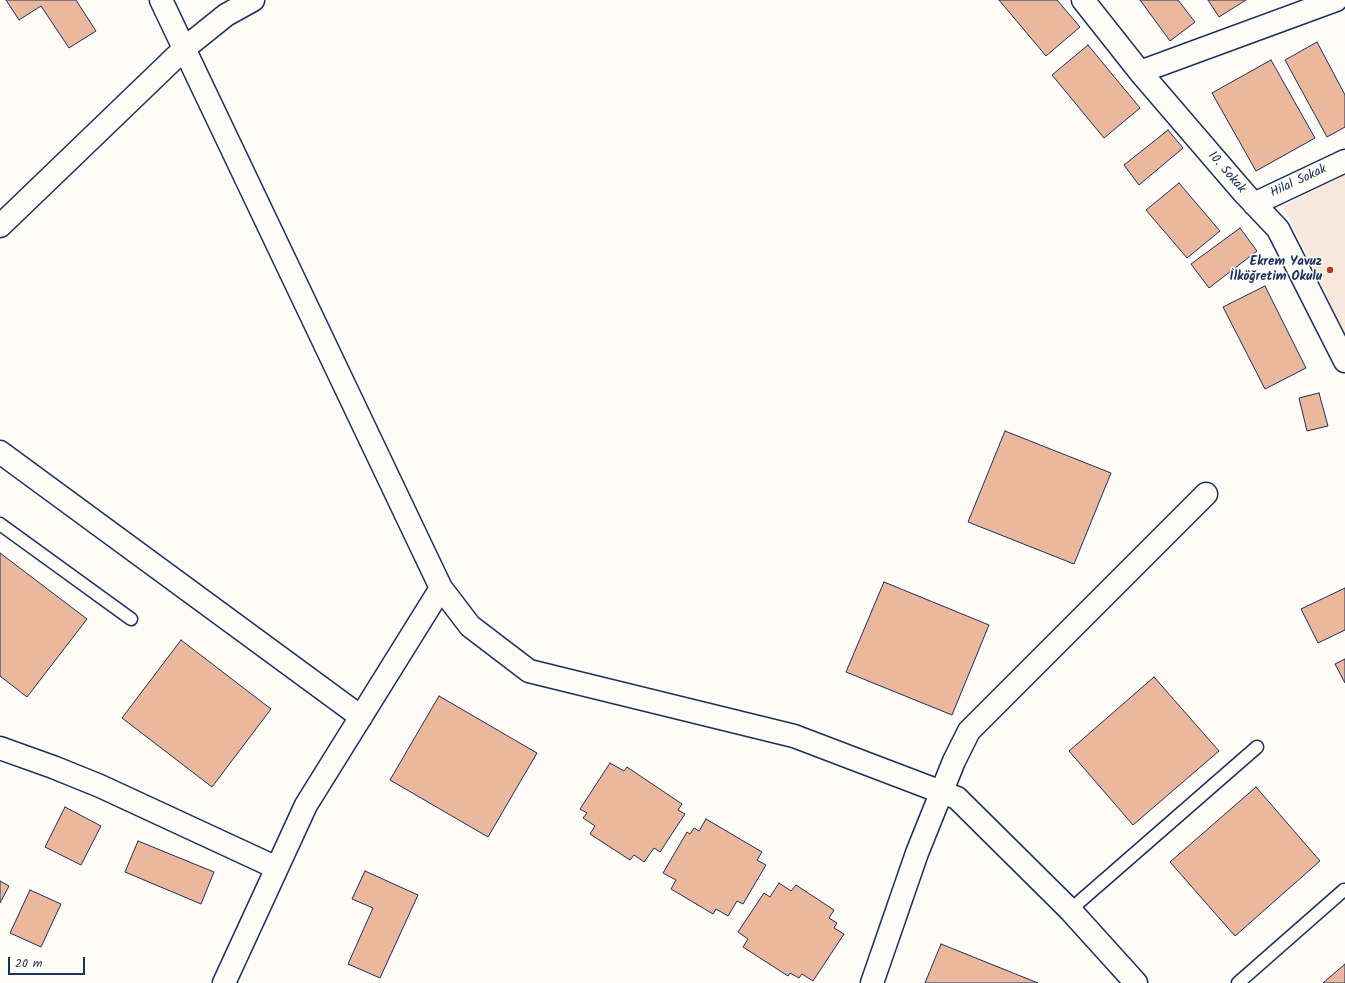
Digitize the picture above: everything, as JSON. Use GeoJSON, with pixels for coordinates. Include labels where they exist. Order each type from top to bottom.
{"type":"FeatureCollection","features":[{"type":"Feature","properties":{"kind":"street"},"geometry":{"type":"LineString","coordinates":[[161,0],[185,48],[202,89],[442,588],[470,626],[529,671],[794,736],[957,798],[1070,910],[1136,983]]}},
{"type":"Feature","properties":{"kind":"street"},"geometry":{"type":"LineString","coordinates":[[0,226],[185,48],[226,15],[253,0]]}},
{"type":"Feature","properties":{"kind":"street","name":"10. Sokak"},"geometry":{"type":"LineString","coordinates":[[1083,0],[1140,72],[1254,204],[1278,228],[1345,361]]}},
{"type":"Feature","properties":{"kind":"street"},"geometry":{"type":"LineString","coordinates":[[1140,72],[1336,0]]}},
{"type":"Feature","properties":{"kind":"street","name":"Hilal Sokak"},"geometry":{"type":"LineString","coordinates":[[1254,204],[1345,161]]}},
{"type":"Feature","properties":{"kind":"street"},"geometry":{"type":"LineString","coordinates":[[0,452],[361,717]]}},
{"type":"Feature","properties":{"kind":"street"},"geometry":{"type":"LineString","coordinates":[[872,983],[917,853],[954,761],[969,731],[1206,494]]}},
{"type":"Feature","properties":{"kind":"street"},"geometry":{"type":"LineString","coordinates":[[224,983],[306,806],[442,588]]}},
{"type":"Feature","properties":{"kind":"street"},"geometry":{"type":"LineString","coordinates":[[0,748],[54,767],[100,786],[277,868]]}},
{"type":"Feature","properties":{"kind":"lane"},"geometry":{"type":"LineString","coordinates":[[0,524],[131,619]]}},
{"type":"Feature","properties":{"kind":"lane"},"geometry":{"type":"LineString","coordinates":[[1070,910],[1257,747]]}},
{"type":"Feature","properties":{"kind":"lane"},"geometry":{"type":"LineString","coordinates":[[1238,983],[1344,890]]}},
{"type":"Feature","properties":{"kind":"shaded area","name":"Ekrem Yavuz İlköğretim Okulu"},"geometry":{"type":"Polygon","coordinates":[[[1345,174],[1345,334],[1283,206],[1345,174]]]}},
{"type":"Feature","properties":{"kind":"building"},"geometry":{"type":"Polygon","coordinates":[[[6,0],[76,0],[96,31],[69,48],[41,6],[19,20],[6,0]]]}},
{"type":"Feature","properties":{"kind":"building"},"geometry":{"type":"Polygon","coordinates":[[[999,0],[1057,0],[1080,27],[1046,56],[999,0]]]}},
{"type":"Feature","properties":{"kind":"building"},"geometry":{"type":"Polygon","coordinates":[[[1140,0],[1178,0],[1195,22],[1170,41],[1140,0]]]}},
{"type":"Feature","properties":{"kind":"building"},"geometry":{"type":"Polygon","coordinates":[[[1208,0],[1246,0],[1219,17],[1208,0]]]}},
{"type":"Feature","properties":{"kind":"building"},"geometry":{"type":"Polygon","coordinates":[[[1317,42],[1345,95],[1345,127],[1327,137],[1285,60],[1317,42]]]}},
{"type":"Feature","properties":{"kind":"building"},"geometry":{"type":"Polygon","coordinates":[[[1088,45],[1140,108],[1104,138],[1052,75],[1088,45]]]}},
{"type":"Feature","properties":{"kind":"building"},"geometry":{"type":"Polygon","coordinates":[[[1271,60],[1315,138],[1256,171],[1212,93],[1271,60]]]}},
{"type":"Feature","properties":{"kind":"building"},"geometry":{"type":"Polygon","coordinates":[[[1168,130],[1183,148],[1139,185],[1124,165],[1168,130]]]}},
{"type":"Feature","properties":{"kind":"building"},"geometry":{"type":"Polygon","coordinates":[[[1179,183],[1220,231],[1187,258],[1146,210],[1179,183]]]}},
{"type":"Feature","properties":{"kind":"building"},"geometry":{"type":"Polygon","coordinates":[[[1240,228],[1257,251],[1209,288],[1191,264],[1240,228]]]}},
{"type":"Feature","properties":{"kind":"building"},"geometry":{"type":"Polygon","coordinates":[[[1265,286],[1306,368],[1265,389],[1223,307],[1265,286]]]}},
{"type":"Feature","properties":{"kind":"building"},"geometry":{"type":"Polygon","coordinates":[[[1319,393],[1328,426],[1307,431],[1299,398],[1319,393]]]}},
{"type":"Feature","properties":{"kind":"building"},"geometry":{"type":"Polygon","coordinates":[[[1005,431],[1111,473],[1074,564],[968,522],[1005,431]]]}},
{"type":"Feature","properties":{"kind":"building"},"geometry":{"type":"Polygon","coordinates":[[[0,553],[87,619],[27,697],[0,676],[0,553]]]}},
{"type":"Feature","properties":{"kind":"building"},"geometry":{"type":"Polygon","coordinates":[[[884,582],[989,625],[952,715],[846,672],[884,582]]]}},
{"type":"Feature","properties":{"kind":"building"},"geometry":{"type":"Polygon","coordinates":[[[1345,588],[1345,630],[1318,643],[1301,609],[1345,588]]]}},
{"type":"Feature","properties":{"kind":"building"},"geometry":{"type":"Polygon","coordinates":[[[181,640],[271,709],[212,787],[122,718],[181,640]]]}},
{"type":"Feature","properties":{"kind":"building"},"geometry":{"type":"Polygon","coordinates":[[[1345,659],[1345,683],[1335,664],[1345,659]]]}},
{"type":"Feature","properties":{"kind":"building"},"geometry":{"type":"Polygon","coordinates":[[[1154,677],[1219,751],[1133,825],[1069,751],[1154,677]]]}},
{"type":"Feature","properties":{"kind":"building"},"geometry":{"type":"Polygon","coordinates":[[[439,696],[537,753],[488,837],[390,780],[439,696]]]}},
{"type":"Feature","properties":{"kind":"building"},"geometry":{"type":"Polygon","coordinates":[[[610,763],[624,771],[627,767],[682,804],[678,810],[685,814],[660,852],[654,848],[644,862],[634,855],[630,860],[590,834],[595,826],[583,818],[587,813],[580,809],[610,763]]]}},
{"type":"Feature","properties":{"kind":"building"},"geometry":{"type":"Polygon","coordinates":[[[1256,787],[1320,861],[1235,936],[1170,862],[1256,787]]]}},
{"type":"Feature","properties":{"kind":"building"},"geometry":{"type":"Polygon","coordinates":[[[65,807],[101,826],[81,865],[45,847],[65,807]]]}},
{"type":"Feature","properties":{"kind":"building"},"geometry":{"type":"Polygon","coordinates":[[[706,819],[762,852],[757,860],[766,865],[743,904],[737,901],[728,916],[716,909],[713,914],[671,889],[676,880],[663,873],[687,832],[690,834],[694,828],[699,831],[706,819]]]}},
{"type":"Feature","properties":{"kind":"building"},"geometry":{"type":"Polygon","coordinates":[[[138,841],[214,872],[201,904],[125,872],[138,841]]]}},
{"type":"Feature","properties":{"kind":"building"},"geometry":{"type":"Polygon","coordinates":[[[365,871],[418,895],[380,978],[348,964],[373,908],[352,899],[365,871]]]}},
{"type":"Feature","properties":{"kind":"building"},"geometry":{"type":"Polygon","coordinates":[[[0,881],[9,886],[0,903],[0,881]]]}},
{"type":"Feature","properties":{"kind":"building"},"geometry":{"type":"Polygon","coordinates":[[[779,883],[791,891],[796,885],[834,910],[829,918],[837,923],[834,928],[844,934],[813,981],[802,974],[799,978],[790,973],[788,976],[743,947],[748,939],[738,932],[764,893],[770,897],[779,883]]]}},
{"type":"Feature","properties":{"kind":"building"},"geometry":{"type":"Polygon","coordinates":[[[30,890],[61,904],[41,947],[10,933],[30,890]]]}},
{"type":"Feature","properties":{"kind":"building"},"geometry":{"type":"Polygon","coordinates":[[[941,944],[1038,983],[925,983],[941,944]]]}},
{"type":"Feature","properties":{"kind":"building"},"geometry":{"type":"Polygon","coordinates":[[[1345,964],[1345,983],[1323,983],[1345,964]]]}},
{"type":"Feature","properties":{"kind":"place","name":"Ekrem Yavuz İlköğretim Okulu"},"geometry":{"type":"Point","coordinates":[1330,270]}}]}
